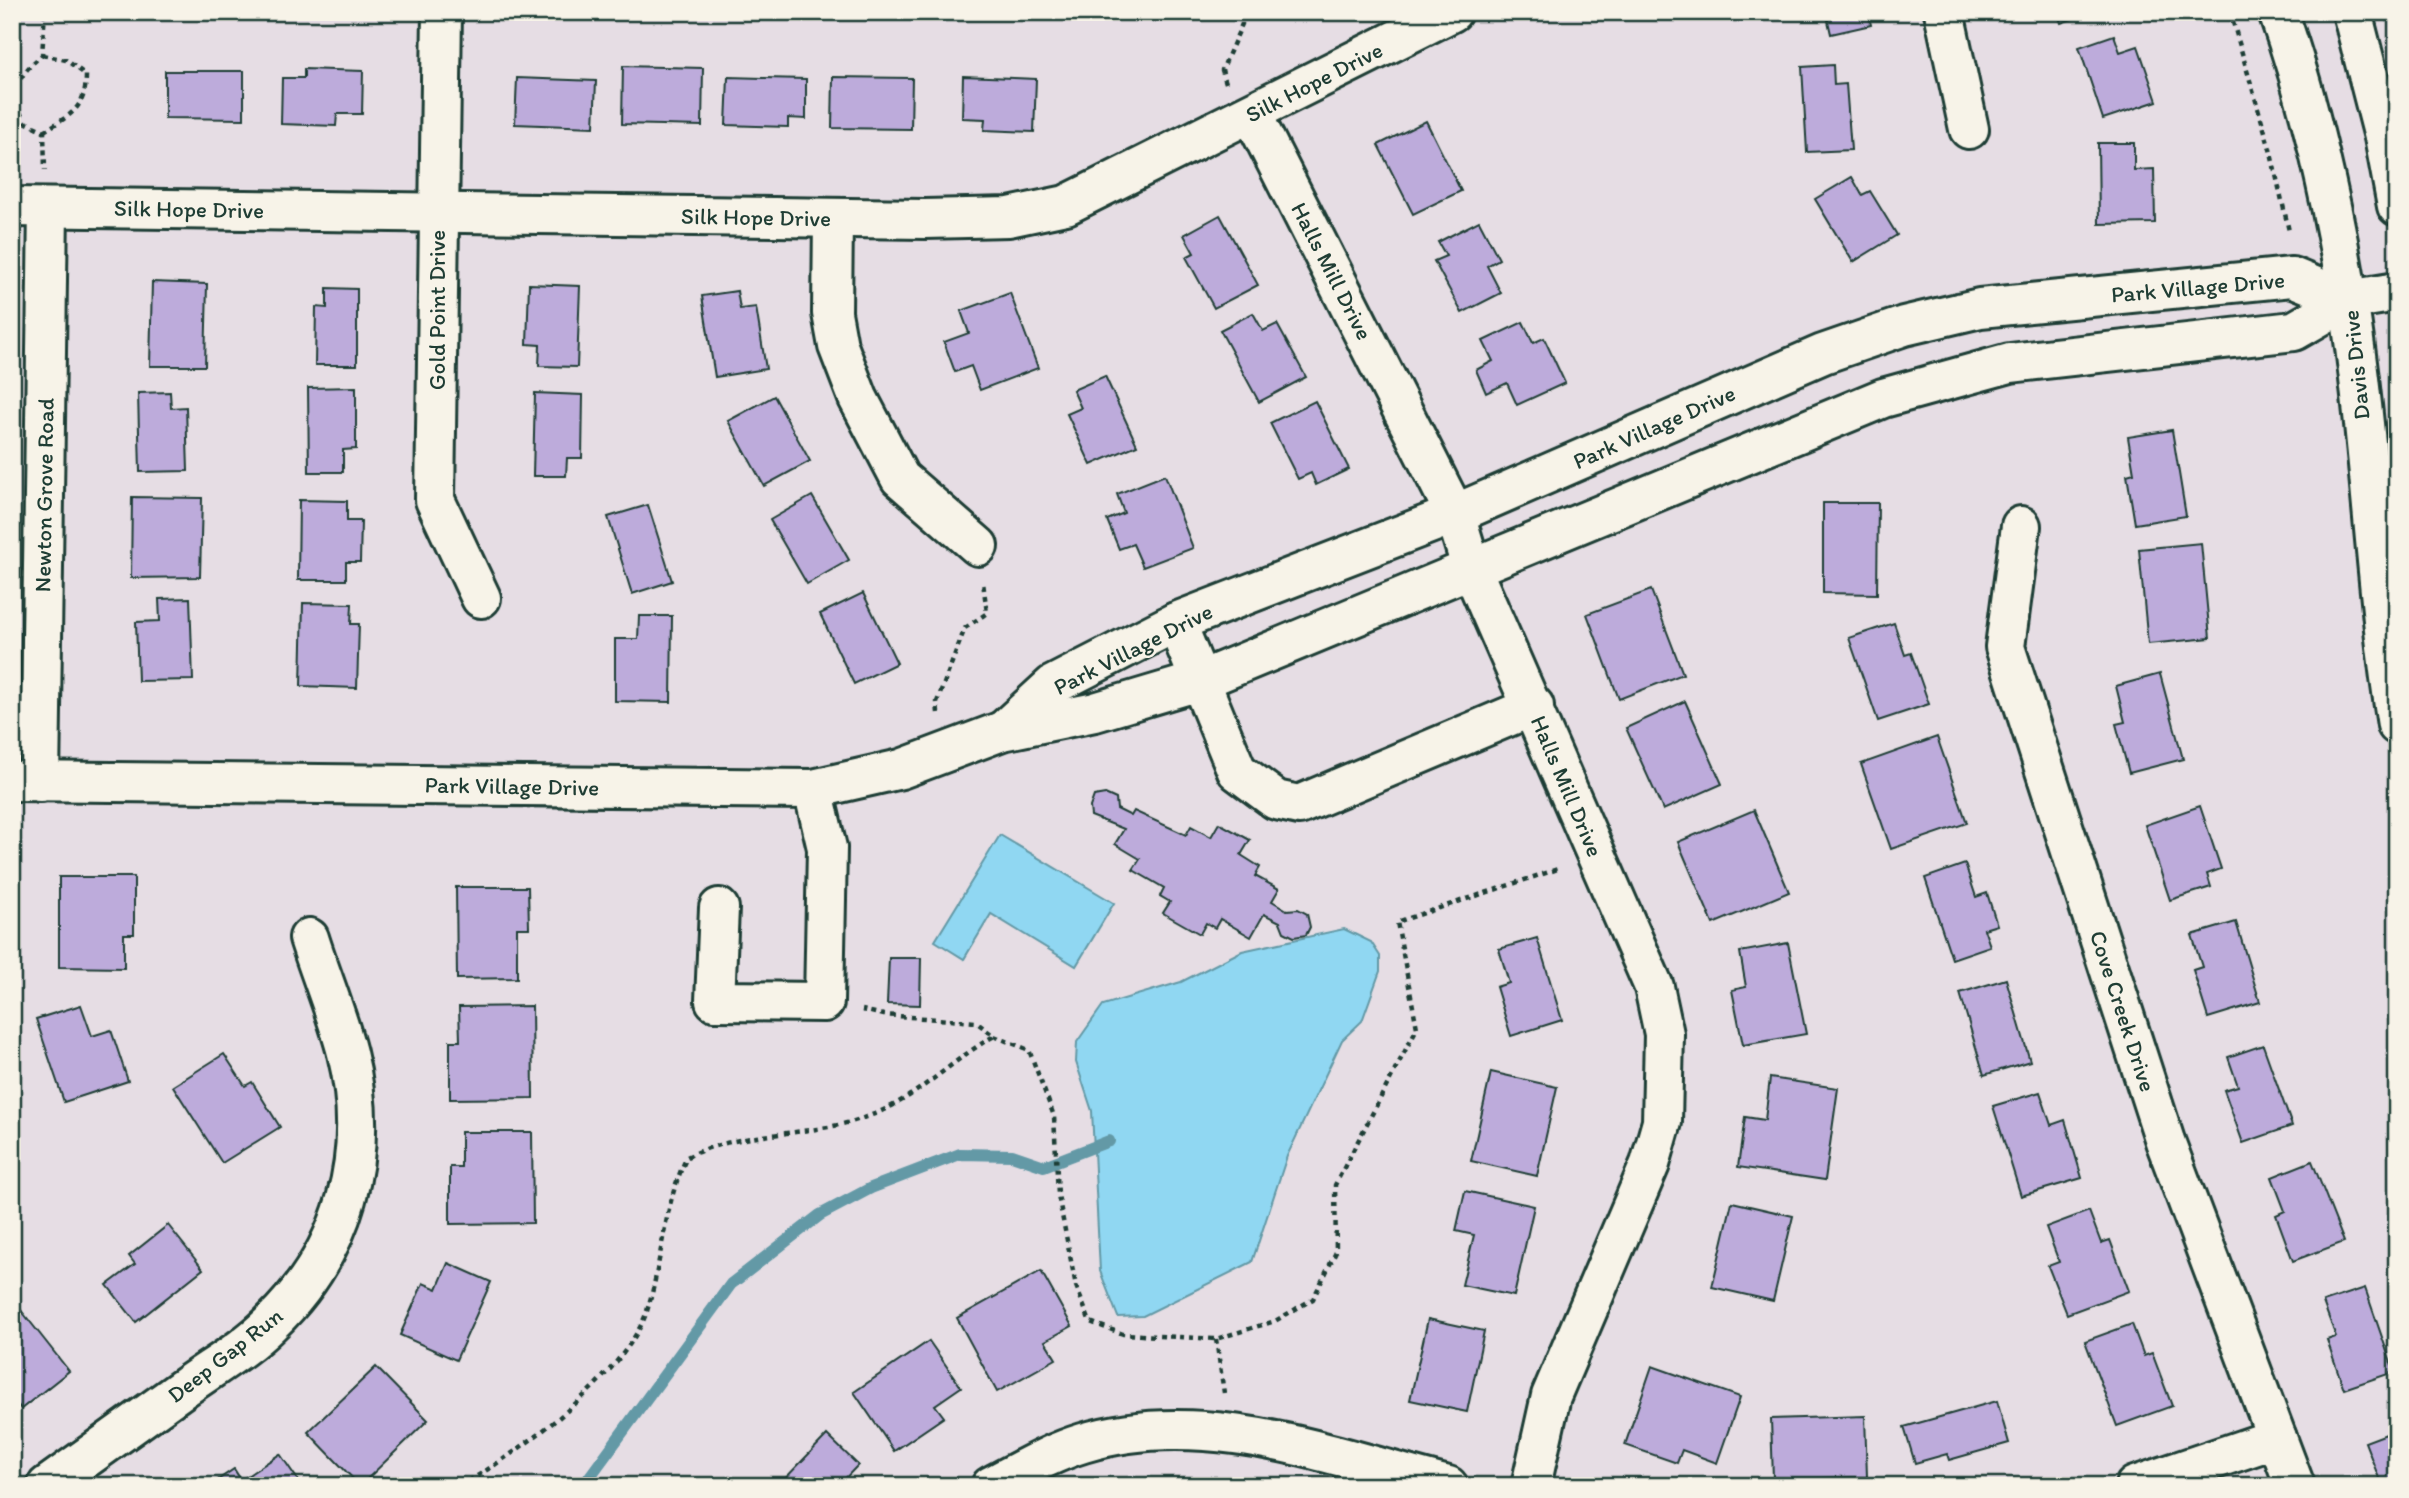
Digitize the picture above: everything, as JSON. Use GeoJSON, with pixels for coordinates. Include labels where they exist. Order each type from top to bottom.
{"type":"FeatureCollection","features":[{"type":"Feature","properties":{"kind":"street","name":"Gold Point Drive"},"geometry":{"type":"LineString","coordinates":[[442,12],[435,500],[481,598]]}},
{"type":"Feature","properties":{"kind":"street"},"geometry":{"type":"LineString","coordinates":[[1944,12],[1969,129]]}},
{"type":"Feature","properties":{"kind":"street","name":"Davis Drive"},"geometry":{"type":"LineString","coordinates":[[2278,12],[2290,46],[2331,212],[2348,300],[2397,725]]}},
{"type":"Feature","properties":{"kind":"street"},"geometry":{"type":"LineString","coordinates":[[2352,12],[2384,137],[2397,206]]}},
{"type":"Feature","properties":{"kind":"street","name":"Silk Hope Drive"},"geometry":{"type":"LineString","coordinates":[[30,207],[833,219],[1009,217],[1066,205],[1252,114],[1437,15]]}},
{"type":"Feature","properties":{"kind":"street","name":"Halls Mill Drive"},"geometry":{"type":"LineString","coordinates":[[1252,114],[1455,514],[1472,570],[1534,706],[1654,987],[1664,1034],[1662,1122],[1650,1164],[1551,1396],[1531,1486]]}},
{"type":"Feature","properties":{"kind":"street","name":"Newton Grove Road"},"geometry":{"type":"LineString","coordinates":[[26,782],[30,207]]}},
{"type":"Feature","properties":{"kind":"street"},"geometry":{"type":"LineString","coordinates":[[833,219],[832,313],[838,346],[858,398],[900,478],[978,546]]}},
{"type":"Feature","properties":{"kind":"street","name":"Park Village Drive"},"geometry":{"type":"LineString","coordinates":[[1002,731],[1053,685],[1176,622],[1455,514],[1824,354],[1940,317],[1980,308],[2292,277],[2348,300]]}},
{"type":"Feature","properties":{"kind":"street","name":"Park Village Drive"},"geometry":{"type":"LineString","coordinates":[[26,782],[813,789],[901,769],[1002,731],[1095,712],[1199,681],[1883,398],[2010,363],[2294,331],[2348,300],[2397,292]]}},
{"type":"Feature","properties":{"kind":"street","name":"Cove Creek Drive"},"geometry":{"type":"LineString","coordinates":[[2021,526],[2005,647],[2165,1142],[2295,1486]]}},
{"type":"Feature","properties":{"kind":"street"},"geometry":{"type":"LineString","coordinates":[[1176,622],[1237,771],[1276,800],[1299,805],[1534,706]]}},
{"type":"Feature","properties":{"kind":"street"},"geometry":{"type":"LineString","coordinates":[[719,908],[715,1001],[824,1002],[827,848],[813,789]]}},
{"type":"Feature","properties":{"kind":"street","name":"Deep Gap Run"},"geometry":{"type":"LineString","coordinates":[[47,1486],[268,1327],[300,1293],[323,1259],[344,1216],[355,1172],[356,1112],[347,1054],[309,937]]}},
{"type":"Feature","properties":{"kind":"street"},"geometry":{"type":"LineString","coordinates":[[992,1486],[1050,1455],[1098,1440],[1168,1429],[1249,1435],[1448,1486]]}},
{"type":"Feature","properties":{"kind":"street"},"geometry":{"type":"LineString","coordinates":[[2135,1486],[2277,1438]]}},
{"type":"Feature","properties":{"kind":"path"},"geometry":{"type":"LineString","coordinates":[[44,131],[25,122],[16,96],[22,71],[42,55],[46,12]]}},
{"type":"Feature","properties":{"kind":"path"},"geometry":{"type":"LineString","coordinates":[[1242,12],[1242,24],[1222,70],[1233,101],[1252,114]]}},
{"type":"Feature","properties":{"kind":"path"},"geometry":{"type":"LineString","coordinates":[[2230,12],[2270,149],[2290,231]]}},
{"type":"Feature","properties":{"kind":"path"},"geometry":{"type":"LineString","coordinates":[[30,207],[44,131],[73,114],[86,95],[86,75],[66,60],[42,55]]}},
{"type":"Feature","properties":{"kind":"path"},"geometry":{"type":"LineString","coordinates":[[951,750],[938,726],[937,702],[965,628],[987,613],[978,546]]}},
{"type":"Feature","properties":{"kind":"path"},"geometry":{"type":"LineString","coordinates":[[824,1002],[884,1015],[976,1022],[994,1036],[1029,1050],[1054,1116],[1058,1195],[1076,1286],[1090,1322],[1123,1334],[1216,1339],[1275,1321],[1313,1299],[1336,1252],[1335,1185],[1417,1028],[1397,922],[1596,856]]}},
{"type":"Feature","properties":{"kind":"path"},"geometry":{"type":"LineString","coordinates":[[460,1486],[494,1467],[565,1411],[624,1356],[646,1311],[673,1188],[687,1157],[733,1142],[868,1117],[917,1093],[965,1052],[994,1036]]}},
{"type":"Feature","properties":{"kind":"path"},"geometry":{"type":"LineString","coordinates":[[1216,1339],[1227,1433]]}},
{"type":"Feature","properties":{"kind":"water"},"geometry":{"type":"Polygon","coordinates":[[[1000,835],[1114,903],[1076,966],[991,914],[964,959],[935,941],[1000,835]]]}},
{"type":"Feature","properties":{"kind":"water"},"geometry":{"type":"Polygon","coordinates":[[[1344,929],[1371,942],[1380,956],[1380,971],[1362,1021],[1342,1040],[1287,1156],[1252,1262],[1143,1316],[1118,1317],[1100,1271],[1092,1111],[1076,1062],[1077,1042],[1103,1005],[1181,982],[1242,951],[1344,929]]]}},
{"type":"Feature","properties":{"kind":"building"},"geometry":{"type":"Polygon","coordinates":[[[1826,12],[1868,12],[1871,25],[1831,34],[1826,12]]]}},
{"type":"Feature","properties":{"kind":"building"},"geometry":{"type":"Polygon","coordinates":[[[2057,12],[2092,12],[2061,23],[2057,12]]]}},
{"type":"Feature","properties":{"kind":"building"},"geometry":{"type":"Polygon","coordinates":[[[2114,35],[2120,52],[2138,46],[2157,101],[2103,119],[2079,47],[2114,35]]]}},
{"type":"Feature","properties":{"kind":"building"},"geometry":{"type":"Polygon","coordinates":[[[1833,65],[1834,85],[1846,84],[1851,150],[1807,152],[1802,67],[1833,65]]]}},
{"type":"Feature","properties":{"kind":"building"},"geometry":{"type":"Polygon","coordinates":[[[623,66],[703,68],[702,126],[622,124],[623,66]]]}},
{"type":"Feature","properties":{"kind":"building"},"geometry":{"type":"Polygon","coordinates":[[[304,69],[363,71],[362,114],[337,114],[336,126],[281,124],[282,78],[304,78],[304,69]]]}},
{"type":"Feature","properties":{"kind":"building"},"geometry":{"type":"Polygon","coordinates":[[[165,71],[244,71],[244,119],[165,118],[165,71]]]}},
{"type":"Feature","properties":{"kind":"building"},"geometry":{"type":"Polygon","coordinates":[[[963,76],[1036,79],[1034,132],[984,130],[985,119],[962,118],[963,76]]]}},
{"type":"Feature","properties":{"kind":"building"},"geometry":{"type":"Polygon","coordinates":[[[728,77],[806,79],[806,119],[788,118],[788,127],[726,125],[728,77]]]}},
{"type":"Feature","properties":{"kind":"building"},"geometry":{"type":"Polygon","coordinates":[[[833,77],[912,78],[911,129],[832,128],[833,77]]]}},
{"type":"Feature","properties":{"kind":"building"},"geometry":{"type":"Polygon","coordinates":[[[517,78],[596,81],[594,127],[515,124],[517,78]]]}},
{"type":"Feature","properties":{"kind":"building"},"geometry":{"type":"Polygon","coordinates":[[[1426,121],[1461,191],[1413,214],[1378,145],[1426,121]]]}},
{"type":"Feature","properties":{"kind":"building"},"geometry":{"type":"Polygon","coordinates":[[[2098,143],[2134,143],[2134,170],[2154,169],[2155,223],[2099,224],[2098,143]]]}},
{"type":"Feature","properties":{"kind":"building"},"geometry":{"type":"Polygon","coordinates":[[[1852,177],[1862,195],[1870,191],[1897,235],[1853,262],[1815,199],[1852,177]]]}},
{"type":"Feature","properties":{"kind":"building"},"geometry":{"type":"Polygon","coordinates":[[[1220,215],[1258,285],[1214,308],[1186,257],[1194,253],[1184,235],[1220,215]]]}},
{"type":"Feature","properties":{"kind":"building"},"geometry":{"type":"Polygon","coordinates":[[[1479,221],[1499,259],[1487,266],[1501,293],[1462,313],[1434,261],[1446,256],[1438,242],[1479,221]]]}},
{"type":"Feature","properties":{"kind":"building"},"geometry":{"type":"Polygon","coordinates":[[[152,282],[207,284],[205,366],[150,366],[152,282]]]}},
{"type":"Feature","properties":{"kind":"building"},"geometry":{"type":"Polygon","coordinates":[[[529,284],[580,286],[577,367],[539,366],[540,345],[527,344],[529,284]]]}},
{"type":"Feature","properties":{"kind":"building"},"geometry":{"type":"Polygon","coordinates":[[[327,288],[357,289],[357,365],[315,365],[316,307],[327,308],[327,288]]]}},
{"type":"Feature","properties":{"kind":"building"},"geometry":{"type":"Polygon","coordinates":[[[737,291],[740,309],[756,307],[766,369],[715,377],[702,296],[737,291]]]}},
{"type":"Feature","properties":{"kind":"building"},"geometry":{"type":"Polygon","coordinates":[[[1010,293],[1038,368],[980,390],[971,366],[955,372],[944,342],[969,333],[961,311],[1010,293]]]}},
{"type":"Feature","properties":{"kind":"building"},"geometry":{"type":"Polygon","coordinates":[[[1253,313],[1263,331],[1277,324],[1306,377],[1259,402],[1220,330],[1253,313]]]}},
{"type":"Feature","properties":{"kind":"building"},"geometry":{"type":"Polygon","coordinates":[[[1523,322],[1533,343],[1544,338],[1565,383],[1517,405],[1507,383],[1486,393],[1476,370],[1493,361],[1483,341],[1523,322]]]}},
{"type":"Feature","properties":{"kind":"building"},"geometry":{"type":"Polygon","coordinates":[[[1105,376],[1137,445],[1091,465],[1067,414],[1081,408],[1073,390],[1105,376]]]}},
{"type":"Feature","properties":{"kind":"building"},"geometry":{"type":"Polygon","coordinates":[[[356,387],[356,449],[343,450],[343,472],[309,472],[308,388],[356,387]]]}},
{"type":"Feature","properties":{"kind":"building"},"geometry":{"type":"Polygon","coordinates":[[[170,392],[171,408],[186,407],[188,471],[140,472],[138,393],[170,392]]]}},
{"type":"Feature","properties":{"kind":"building"},"geometry":{"type":"Polygon","coordinates":[[[535,393],[583,395],[582,458],[567,458],[566,476],[533,476],[535,393]]]}},
{"type":"Feature","properties":{"kind":"building"},"geometry":{"type":"Polygon","coordinates":[[[774,396],[810,461],[764,486],[728,421],[774,396]]]}},
{"type":"Feature","properties":{"kind":"building"},"geometry":{"type":"Polygon","coordinates":[[[1315,401],[1349,469],[1316,485],[1311,473],[1298,479],[1270,423],[1315,401]]]}},
{"type":"Feature","properties":{"kind":"building"},"geometry":{"type":"Polygon","coordinates":[[[2172,430],[2186,516],[2135,524],[2127,475],[2134,473],[2128,437],[2172,430]]]}},
{"type":"Feature","properties":{"kind":"building"},"geometry":{"type":"Polygon","coordinates":[[[1165,475],[1193,548],[1143,567],[1133,544],[1119,549],[1107,520],[1124,513],[1117,494],[1165,475]]]}},
{"type":"Feature","properties":{"kind":"building"},"geometry":{"type":"Polygon","coordinates":[[[812,496],[849,560],[807,584],[770,520],[812,496]]]}},
{"type":"Feature","properties":{"kind":"building"},"geometry":{"type":"Polygon","coordinates":[[[132,497],[202,498],[200,577],[131,578],[132,497]]]}},
{"type":"Feature","properties":{"kind":"building"},"geometry":{"type":"Polygon","coordinates":[[[299,500],[347,501],[347,521],[361,521],[360,562],[346,562],[346,580],[298,580],[299,500]]]}},
{"type":"Feature","properties":{"kind":"building"},"geometry":{"type":"Polygon","coordinates":[[[1823,503],[1878,503],[1877,594],[1823,593],[1823,503]]]}},
{"type":"Feature","properties":{"kind":"building"},"geometry":{"type":"Polygon","coordinates":[[[648,505],[672,581],[632,594],[608,517],[648,505]]]}},
{"type":"Feature","properties":{"kind":"building"},"geometry":{"type":"Polygon","coordinates":[[[2201,543],[2210,638],[2148,644],[2139,549],[2201,543]]]}},
{"type":"Feature","properties":{"kind":"building"},"geometry":{"type":"Polygon","coordinates":[[[1651,590],[1683,674],[1619,699],[1587,614],[1651,590]]]}},
{"type":"Feature","properties":{"kind":"building"},"geometry":{"type":"Polygon","coordinates":[[[863,593],[897,663],[854,684],[820,614],[863,593]]]}},
{"type":"Feature","properties":{"kind":"building"},"geometry":{"type":"Polygon","coordinates":[[[190,598],[193,680],[138,681],[136,622],[160,621],[159,599],[190,598]]]}},
{"type":"Feature","properties":{"kind":"building"},"geometry":{"type":"Polygon","coordinates":[[[303,603],[352,604],[351,624],[359,624],[357,688],[301,686],[303,603]]]}},
{"type":"Feature","properties":{"kind":"building"},"geometry":{"type":"Polygon","coordinates":[[[639,616],[672,616],[671,702],[615,701],[615,639],[638,639],[639,616]]]}},
{"type":"Feature","properties":{"kind":"building"},"geometry":{"type":"Polygon","coordinates":[[[1894,623],[1905,655],[1911,653],[1929,704],[1878,721],[1849,638],[1894,623]]]}},
{"type":"Feature","properties":{"kind":"building"},"geometry":{"type":"Polygon","coordinates":[[[2160,674],[2183,759],[2129,773],[2116,724],[2125,722],[2116,686],[2160,674]]]}},
{"type":"Feature","properties":{"kind":"building"},"geometry":{"type":"Polygon","coordinates":[[[1685,701],[1722,784],[1663,810],[1626,728],[1685,701]]]}},
{"type":"Feature","properties":{"kind":"building"},"geometry":{"type":"Polygon","coordinates":[[[1937,737],[1967,823],[1891,849],[1861,764],[1937,737]]]}},
{"type":"Feature","properties":{"kind":"building"},"geometry":{"type":"Polygon","coordinates":[[[1105,794],[1116,799],[1117,809],[1131,816],[1134,811],[1186,835],[1191,826],[1211,837],[1219,823],[1250,840],[1241,855],[1260,867],[1255,876],[1279,889],[1272,901],[1287,910],[1298,909],[1307,914],[1310,927],[1306,935],[1294,937],[1284,932],[1280,922],[1264,914],[1251,937],[1220,919],[1215,928],[1206,923],[1200,934],[1163,913],[1170,902],[1160,896],[1164,888],[1133,870],[1140,859],[1115,844],[1124,829],[1091,816],[1090,807],[1094,796],[1105,794]]]}},
{"type":"Feature","properties":{"kind":"building"},"geometry":{"type":"Polygon","coordinates":[[[2200,806],[2221,869],[2207,874],[2211,887],[2170,900],[2145,825],[2200,806]]]}},
{"type":"Feature","properties":{"kind":"building"},"geometry":{"type":"Polygon","coordinates":[[[1754,810],[1789,892],[1713,924],[1678,842],[1754,810]]]}},
{"type":"Feature","properties":{"kind":"building"},"geometry":{"type":"Polygon","coordinates":[[[1965,864],[1976,897],[1987,893],[1997,925],[1984,929],[1990,946],[1952,959],[1925,878],[1965,864]]]}},
{"type":"Feature","properties":{"kind":"building"},"geometry":{"type":"Polygon","coordinates":[[[59,877],[134,877],[134,934],[124,934],[124,968],[59,967],[59,877]]]}},
{"type":"Feature","properties":{"kind":"building"},"geometry":{"type":"Polygon","coordinates":[[[456,887],[528,887],[529,928],[517,928],[517,978],[457,979],[456,887]]]}},
{"type":"Feature","properties":{"kind":"building"},"geometry":{"type":"Polygon","coordinates":[[[2236,922],[2260,1002],[2208,1018],[2193,970],[2202,967],[2192,935],[2236,922]]]}},
{"type":"Feature","properties":{"kind":"building"},"geometry":{"type":"Polygon","coordinates":[[[1537,938],[1562,1020],[1511,1036],[1496,987],[1509,983],[1499,949],[1537,938]]]}},
{"type":"Feature","properties":{"kind":"building"},"geometry":{"type":"Polygon","coordinates":[[[1788,943],[1806,1034],[1743,1045],[1732,990],[1746,987],[1740,952],[1788,943]]]}},
{"type":"Feature","properties":{"kind":"building"},"geometry":{"type":"Polygon","coordinates":[[[889,958],[921,958],[920,1005],[887,1004],[889,958]]]}},
{"type":"Feature","properties":{"kind":"building"},"geometry":{"type":"Polygon","coordinates":[[[2006,979],[2030,1061],[1984,1075],[1960,993],[2006,979]]]}},
{"type":"Feature","properties":{"kind":"building"},"geometry":{"type":"Polygon","coordinates":[[[81,1005],[92,1036],[111,1030],[128,1081],[64,1102],[36,1019],[81,1005]]]}},
{"type":"Feature","properties":{"kind":"building"},"geometry":{"type":"Polygon","coordinates":[[[532,1006],[533,1098],[450,1099],[450,1041],[460,1041],[459,1007],[532,1006]]]}},
{"type":"Feature","properties":{"kind":"building"},"geometry":{"type":"Polygon","coordinates":[[[2263,1045],[2292,1126],[2243,1143],[2224,1090],[2238,1086],[2228,1057],[2263,1045]]]}},
{"type":"Feature","properties":{"kind":"building"},"geometry":{"type":"Polygon","coordinates":[[[224,1054],[245,1086],[252,1082],[280,1127],[222,1163],[173,1086],[224,1054]]]}},
{"type":"Feature","properties":{"kind":"building"},"geometry":{"type":"Polygon","coordinates":[[[1491,1072],[1557,1087],[1537,1176],[1471,1161],[1491,1072]]]}},
{"type":"Feature","properties":{"kind":"building"},"geometry":{"type":"Polygon","coordinates":[[[1770,1078],[1838,1088],[1825,1180],[1738,1167],[1745,1117],[1765,1120],[1770,1078]]]}},
{"type":"Feature","properties":{"kind":"building"},"geometry":{"type":"Polygon","coordinates":[[[2040,1092],[2051,1125],[2065,1120],[2082,1178],[2021,1196],[1993,1106],[2040,1092]]]}},
{"type":"Feature","properties":{"kind":"building"},"geometry":{"type":"Polygon","coordinates":[[[461,1132],[532,1132],[533,1223],[450,1224],[450,1167],[461,1167],[461,1132]]]}},
{"type":"Feature","properties":{"kind":"building"},"geometry":{"type":"Polygon","coordinates":[[[2312,1161],[2344,1242],[2293,1261],[2276,1215],[2285,1211],[2272,1177],[2312,1161]]]}},
{"type":"Feature","properties":{"kind":"building"},"geometry":{"type":"Polygon","coordinates":[[[1465,1191],[1534,1206],[1514,1296],[1462,1285],[1474,1235],[1456,1231],[1465,1191]]]}},
{"type":"Feature","properties":{"kind":"building"},"geometry":{"type":"Polygon","coordinates":[[[1732,1202],[1793,1216],[1773,1301],[1712,1287],[1732,1202]]]}},
{"type":"Feature","properties":{"kind":"building"},"geometry":{"type":"Polygon","coordinates":[[[2089,1211],[2101,1243],[2110,1240],[2129,1291],[2067,1314],[2048,1266],[2059,1262],[2046,1227],[2089,1211]]]}},
{"type":"Feature","properties":{"kind":"building"},"geometry":{"type":"Polygon","coordinates":[[[168,1225],[203,1269],[136,1322],[107,1285],[135,1264],[129,1256],[168,1225]]]}},
{"type":"Feature","properties":{"kind":"building"},"geometry":{"type":"Polygon","coordinates":[[[448,1263],[491,1282],[456,1360],[400,1335],[423,1283],[437,1289],[448,1263]]]}},
{"type":"Feature","properties":{"kind":"building"},"geometry":{"type":"Polygon","coordinates":[[[1041,1271],[1072,1326],[1045,1341],[1056,1359],[997,1392],[957,1318],[1041,1271]]]}},
{"type":"Feature","properties":{"kind":"building"},"geometry":{"type":"Polygon","coordinates":[[[2365,1288],[2394,1372],[2344,1389],[2327,1340],[2336,1337],[2323,1302],[2365,1288]]]}},
{"type":"Feature","properties":{"kind":"building"},"geometry":{"type":"Polygon","coordinates":[[[13,1300],[69,1371],[21,1409],[12,1398],[13,1300]]]}},
{"type":"Feature","properties":{"kind":"building"},"geometry":{"type":"Polygon","coordinates":[[[1428,1319],[1484,1331],[1467,1412],[1410,1400],[1428,1319]]]}},
{"type":"Feature","properties":{"kind":"building"},"geometry":{"type":"Polygon","coordinates":[[[2132,1324],[2144,1356],[2152,1353],[2172,1406],[2117,1426],[2085,1341],[2132,1324]]]}},
{"type":"Feature","properties":{"kind":"building"},"geometry":{"type":"Polygon","coordinates":[[[929,1341],[961,1387],[935,1405],[944,1417],[894,1451],[854,1392],[929,1341]]]}},
{"type":"Feature","properties":{"kind":"building"},"geometry":{"type":"Polygon","coordinates":[[[1652,1366],[1740,1397],[1717,1463],[1682,1450],[1677,1463],[1625,1445],[1652,1366]]]}},
{"type":"Feature","properties":{"kind":"building"},"geometry":{"type":"Polygon","coordinates":[[[376,1367],[428,1420],[360,1486],[308,1432],[376,1367]]]}},
{"type":"Feature","properties":{"kind":"building"},"geometry":{"type":"Polygon","coordinates":[[[1997,1401],[2009,1443],[1949,1460],[1947,1454],[1915,1463],[1904,1427],[1997,1401]]]}},
{"type":"Feature","properties":{"kind":"building"},"geometry":{"type":"Polygon","coordinates":[[[1865,1416],[1867,1477],[1773,1479],[1771,1419],[1865,1416]]]}},
{"type":"Feature","properties":{"kind":"building"},"geometry":{"type":"Polygon","coordinates":[[[2397,1430],[2397,1486],[2382,1486],[2365,1442],[2397,1430]]]}},
{"type":"Feature","properties":{"kind":"building"},"geometry":{"type":"Polygon","coordinates":[[[827,1435],[858,1465],[838,1486],[778,1486],[827,1435]]]}},
{"type":"Feature","properties":{"kind":"building"},"geometry":{"type":"Polygon","coordinates":[[[280,1454],[302,1486],[209,1486],[234,1469],[241,1480],[280,1454]]]}},
{"type":"Feature","properties":{"kind":"waterway"},"geometry":{"type":"LineString","coordinates":[[583,1486],[731,1284],[820,1215],[871,1188],[960,1154],[1012,1155],[1044,1166],[1109,1141]]}}]}
